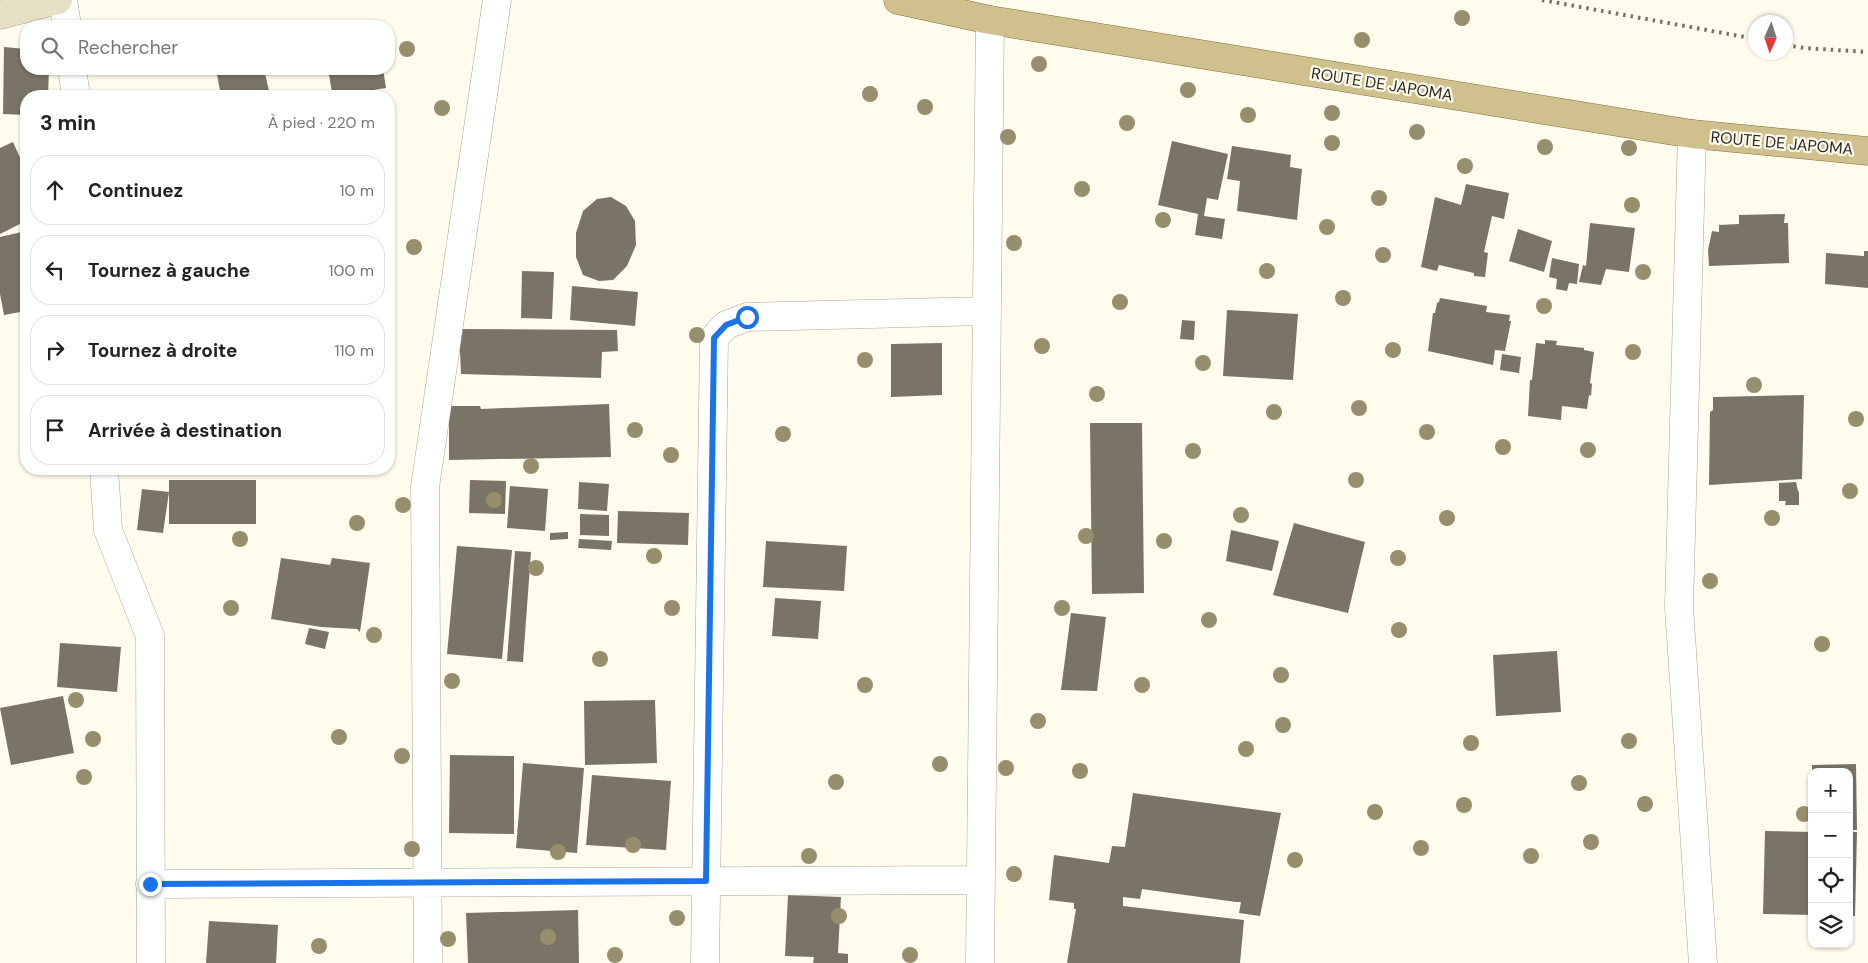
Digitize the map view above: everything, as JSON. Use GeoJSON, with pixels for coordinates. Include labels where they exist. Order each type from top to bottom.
{"type":"FeatureCollection","features":[{"type":"Feature","properties":{"kind":"main road"},"geometry":{"type":"LineString","coordinates":[[0,15],[58,0]]}},
{"type":"Feature","properties":{"kind":"main road","name":"ROUTE DE JAPOMA"},"geometry":{"type":"LineString","coordinates":[[898,0],[990,20],[1692,134],[1868,151]]}},
{"type":"Feature","properties":{"kind":"street"},"geometry":{"type":"LineString","coordinates":[[63,0],[66,20]]}},
{"type":"Feature","properties":{"kind":"street"},"geometry":{"type":"LineString","coordinates":[[428,963],[425,487],[498,0]]}},
{"type":"Feature","properties":{"kind":"street"},"geometry":{"type":"LineString","coordinates":[[980,963],[990,20]]}},
{"type":"Feature","properties":{"kind":"street"},"geometry":{"type":"LineString","coordinates":[[73,75],[75,90]]}},
{"type":"Feature","properties":{"kind":"street"},"geometry":{"type":"LineString","coordinates":[[1692,134],[1678,607],[1703,963]]}},
{"type":"Feature","properties":{"kind":"street"},"geometry":{"type":"LineString","coordinates":[[705,963],[714,338],[726,325],[747,317],[987,311]]}},
{"type":"Feature","properties":{"kind":"street"},"geometry":{"type":"LineString","coordinates":[[104,475],[108,530],[150,636],[150,963]]}},
{"type":"Feature","properties":{"kind":"street"},"geometry":{"type":"LineString","coordinates":[[150,884],[981,880]]}},
{"type":"Feature","properties":{"kind":"building"},"geometry":{"type":"Polygon","coordinates":[[[4,47],[20,48],[20,75],[49,75],[48,90],[20,90],[20,115],[3,114],[4,47]]]}},
{"type":"Feature","properties":{"kind":"building"},"geometry":{"type":"Polygon","coordinates":[[[217,75],[265,75],[269,90],[220,90],[217,75]]]}},
{"type":"Feature","properties":{"kind":"building"},"geometry":{"type":"Polygon","coordinates":[[[329,75],[384,75],[386,88],[374,90],[332,90],[329,75]]]}},
{"type":"Feature","properties":{"kind":"building"},"geometry":{"type":"Polygon","coordinates":[[[1172,141],[1228,154],[1218,200],[1207,198],[1204,216],[1225,219],[1222,239],[1195,235],[1198,214],[1158,205],[1172,141]]]}},
{"type":"Feature","properties":{"kind":"building"},"geometry":{"type":"Polygon","coordinates":[[[13,142],[20,158],[20,224],[0,234],[0,148],[13,142]]]}},
{"type":"Feature","properties":{"kind":"building"},"geometry":{"type":"Polygon","coordinates":[[[1232,146],[1291,155],[1290,167],[1302,169],[1297,220],[1237,211],[1240,181],[1227,179],[1232,146]]]}},
{"type":"Feature","properties":{"kind":"building"},"geometry":{"type":"Polygon","coordinates":[[[1466,184],[1509,193],[1504,219],[1492,216],[1484,252],[1488,253],[1485,277],[1474,276],[1474,273],[1439,265],[1437,271],[1421,267],[1435,197],[1461,205],[1466,184]]]}},
{"type":"Feature","properties":{"kind":"building"},"geometry":{"type":"Polygon","coordinates":[[[611,197],[626,206],[635,221],[636,245],[627,266],[613,280],[599,281],[583,275],[576,257],[576,233],[583,211],[597,199],[611,197]]]}},
{"type":"Feature","properties":{"kind":"building"},"geometry":{"type":"Polygon","coordinates":[[[1785,214],[1784,223],[1788,223],[1789,263],[1709,266],[1708,250],[1712,231],[1719,232],[1719,225],[1739,224],[1739,215],[1785,214]]]}},
{"type":"Feature","properties":{"kind":"building"},"geometry":{"type":"Polygon","coordinates":[[[1590,223],[1635,228],[1629,272],[1606,269],[1601,285],[1579,282],[1583,265],[1586,266],[1590,223]]]}},
{"type":"Feature","properties":{"kind":"building"},"geometry":{"type":"Polygon","coordinates":[[[1518,229],[1552,241],[1544,272],[1509,261],[1518,229]]]}},
{"type":"Feature","properties":{"kind":"building"},"geometry":{"type":"Polygon","coordinates":[[[20,232],[20,312],[4,315],[0,294],[0,237],[20,232]]]}},
{"type":"Feature","properties":{"kind":"building"},"geometry":{"type":"Polygon","coordinates":[[[1864,251],[1868,251],[1868,288],[1825,284],[1826,253],[1864,256],[1864,251]]]}},
{"type":"Feature","properties":{"kind":"building"},"geometry":{"type":"Polygon","coordinates":[[[1552,258],[1579,264],[1577,284],[1569,283],[1567,291],[1556,289],[1557,279],[1549,277],[1552,258]]]}},
{"type":"Feature","properties":{"kind":"building"},"geometry":{"type":"Polygon","coordinates":[[[522,271],[554,272],[552,319],[521,318],[522,271]]]}},
{"type":"Feature","properties":{"kind":"building"},"geometry":{"type":"Polygon","coordinates":[[[572,286],[638,292],[635,326],[570,320],[572,286]]]}},
{"type":"Feature","properties":{"kind":"building"},"geometry":{"type":"Polygon","coordinates":[[[1440,298],[1487,306],[1486,312],[1510,315],[1509,321],[1511,321],[1505,351],[1495,350],[1493,365],[1428,351],[1433,313],[1435,313],[1440,298]]]}},
{"type":"Feature","properties":{"kind":"building"},"geometry":{"type":"Polygon","coordinates":[[[1227,310],[1298,314],[1293,380],[1223,376],[1227,310]]]}},
{"type":"Feature","properties":{"kind":"building"},"geometry":{"type":"Polygon","coordinates":[[[1182,320],[1195,321],[1194,340],[1180,339],[1182,320]]]}},
{"type":"Feature","properties":{"kind":"building"},"geometry":{"type":"Polygon","coordinates":[[[459,329],[617,330],[618,351],[602,352],[601,378],[461,374],[459,329]]]}},
{"type":"Feature","properties":{"kind":"building"},"geometry":{"type":"Polygon","coordinates":[[[1545,340],[1557,341],[1556,345],[1584,348],[1584,350],[1594,352],[1590,383],[1592,384],[1591,396],[1589,395],[1587,409],[1562,406],[1561,420],[1528,416],[1530,380],[1532,380],[1536,343],[1545,344],[1545,340]]]}},
{"type":"Feature","properties":{"kind":"building"},"geometry":{"type":"Polygon","coordinates":[[[942,343],[942,395],[891,397],[891,344],[942,343]]]}},
{"type":"Feature","properties":{"kind":"building"},"geometry":{"type":"Polygon","coordinates":[[[1502,354],[1521,357],[1519,373],[1500,370],[1502,354]]]}},
{"type":"Feature","properties":{"kind":"building"},"geometry":{"type":"Polygon","coordinates":[[[1804,395],[1802,479],[1709,485],[1710,412],[1713,410],[1713,397],[1804,395]]]}},
{"type":"Feature","properties":{"kind":"building"},"geometry":{"type":"Polygon","coordinates":[[[609,404],[611,457],[449,460],[449,406],[480,406],[481,409],[609,404]]]}},
{"type":"Feature","properties":{"kind":"building"},"geometry":{"type":"Polygon","coordinates":[[[1090,423],[1142,423],[1144,593],[1092,594],[1090,423]]]}},
{"type":"Feature","properties":{"kind":"building"},"geometry":{"type":"Polygon","coordinates":[[[169,480],[256,480],[256,524],[169,524],[169,480]]]}},
{"type":"Feature","properties":{"kind":"building"},"geometry":{"type":"Polygon","coordinates":[[[470,480],[506,481],[505,514],[469,513],[470,480]]]}},
{"type":"Feature","properties":{"kind":"building"},"geometry":{"type":"Polygon","coordinates":[[[579,482],[609,484],[607,511],[578,509],[579,482]]]}},
{"type":"Feature","properties":{"kind":"building"},"geometry":{"type":"Polygon","coordinates":[[[1796,482],[1799,492],[1799,505],[1785,505],[1786,501],[1779,501],[1779,483],[1796,482]]]}},
{"type":"Feature","properties":{"kind":"building"},"geometry":{"type":"Polygon","coordinates":[[[510,486],[548,489],[545,531],[507,528],[510,486]]]}},
{"type":"Feature","properties":{"kind":"building"},"geometry":{"type":"Polygon","coordinates":[[[142,489],[169,492],[163,533],[137,530],[142,489]]]}},
{"type":"Feature","properties":{"kind":"building"},"geometry":{"type":"Polygon","coordinates":[[[618,511],[689,513],[688,545],[617,543],[618,511]]]}},
{"type":"Feature","properties":{"kind":"building"},"geometry":{"type":"Polygon","coordinates":[[[580,514],[609,515],[609,536],[580,535],[580,514]]]}},
{"type":"Feature","properties":{"kind":"building"},"geometry":{"type":"Polygon","coordinates":[[[1294,523],[1365,542],[1348,613],[1273,595],[1294,523]]]}},
{"type":"Feature","properties":{"kind":"building"},"geometry":{"type":"Polygon","coordinates":[[[1231,530],[1279,541],[1272,571],[1226,561],[1231,530]]]}},
{"type":"Feature","properties":{"kind":"building"},"geometry":{"type":"Polygon","coordinates":[[[568,532],[568,539],[550,540],[550,533],[568,532]]]}},
{"type":"Feature","properties":{"kind":"building"},"geometry":{"type":"Polygon","coordinates":[[[579,539],[612,541],[611,550],[578,548],[579,539]]]}},
{"type":"Feature","properties":{"kind":"building"},"geometry":{"type":"Polygon","coordinates":[[[766,541],[847,546],[844,591],[763,587],[766,541]]]}},
{"type":"Feature","properties":{"kind":"building"},"geometry":{"type":"Polygon","coordinates":[[[457,546],[512,550],[502,659],[447,654],[457,546]]]}},
{"type":"Feature","properties":{"kind":"building"},"geometry":{"type":"Polygon","coordinates":[[[515,551],[531,552],[523,662],[507,661],[515,551]]]}},
{"type":"Feature","properties":{"kind":"building"},"geometry":{"type":"Polygon","coordinates":[[[281,558],[330,565],[332,558],[370,563],[360,632],[357,629],[321,627],[271,619],[281,558]]]}},
{"type":"Feature","properties":{"kind":"building"},"geometry":{"type":"Polygon","coordinates":[[[775,598],[821,601],[818,639],[772,636],[775,598]]]}},
{"type":"Feature","properties":{"kind":"building"},"geometry":{"type":"Polygon","coordinates":[[[1071,613],[1106,617],[1097,691],[1061,690],[1071,613]]]}},
{"type":"Feature","properties":{"kind":"building"},"geometry":{"type":"Polygon","coordinates":[[[309,628],[329,632],[325,649],[305,644],[309,628]]]}},
{"type":"Feature","properties":{"kind":"building"},"geometry":{"type":"Polygon","coordinates":[[[60,643],[121,647],[117,692],[57,687],[60,643]]]}},
{"type":"Feature","properties":{"kind":"building"},"geometry":{"type":"Polygon","coordinates":[[[1557,651],[1561,712],[1496,716],[1493,655],[1557,651]]]}},
{"type":"Feature","properties":{"kind":"building"},"geometry":{"type":"Polygon","coordinates":[[[63,696],[74,753],[11,765],[0,708],[63,696]]]}},
{"type":"Feature","properties":{"kind":"building"},"geometry":{"type":"Polygon","coordinates":[[[655,700],[657,763],[585,765],[584,701],[655,700]]]}},
{"type":"Feature","properties":{"kind":"building"},"geometry":{"type":"Polygon","coordinates":[[[450,755],[514,756],[514,834],[449,833],[450,755]]]}},
{"type":"Feature","properties":{"kind":"building"},"geometry":{"type":"Polygon","coordinates":[[[523,763],[584,768],[577,853],[516,848],[523,763]]]}},
{"type":"Feature","properties":{"kind":"building"},"geometry":{"type":"Polygon","coordinates":[[[1856,764],[1857,830],[1853,830],[1853,768],[1812,768],[1812,765],[1856,764]]]}},
{"type":"Feature","properties":{"kind":"building"},"geometry":{"type":"Polygon","coordinates":[[[592,775],[671,781],[666,850],[586,845],[592,775]]]}},
{"type":"Feature","properties":{"kind":"building"},"geometry":{"type":"Polygon","coordinates":[[[1133,793],[1281,813],[1260,916],[1239,913],[1241,902],[1142,889],[1140,899],[1123,897],[1123,906],[1244,920],[1240,963],[1067,963],[1076,909],[1074,909],[1074,903],[1049,900],[1054,855],[1109,863],[1112,846],[1125,847],[1133,793]]]}},
{"type":"Feature","properties":{"kind":"building"},"geometry":{"type":"Polygon","coordinates":[[[1765,831],[1808,832],[1808,915],[1763,914],[1765,831]]]}},
{"type":"Feature","properties":{"kind":"building"},"geometry":{"type":"Polygon","coordinates":[[[1853,832],[1857,832],[1855,916],[1853,916],[1853,832]]]}},
{"type":"Feature","properties":{"kind":"building"},"geometry":{"type":"Polygon","coordinates":[[[788,895],[841,897],[838,953],[848,954],[848,963],[813,963],[814,957],[785,956],[788,895]]]}},
{"type":"Feature","properties":{"kind":"building"},"geometry":{"type":"Polygon","coordinates":[[[578,910],[579,963],[468,963],[466,913],[578,910]]]}},
{"type":"Feature","properties":{"kind":"building"},"geometry":{"type":"Polygon","coordinates":[[[209,921],[278,925],[276,963],[206,963],[209,921]]]}},
{"type":"Feature","properties":{"kind":"railway"},"geometry":{"type":"LineString","coordinates":[[1542,0],[1748,38]]}},
{"type":"Feature","properties":{"kind":"railway"},"geometry":{"type":"LineString","coordinates":[[1793,46],[1868,52]]}},
{"type":"Feature","properties":{"kind":"route"},"geometry":{"type":"LineString","coordinates":[[150,884],[706,881],[714,338],[726,325],[747,317]]}}]}
